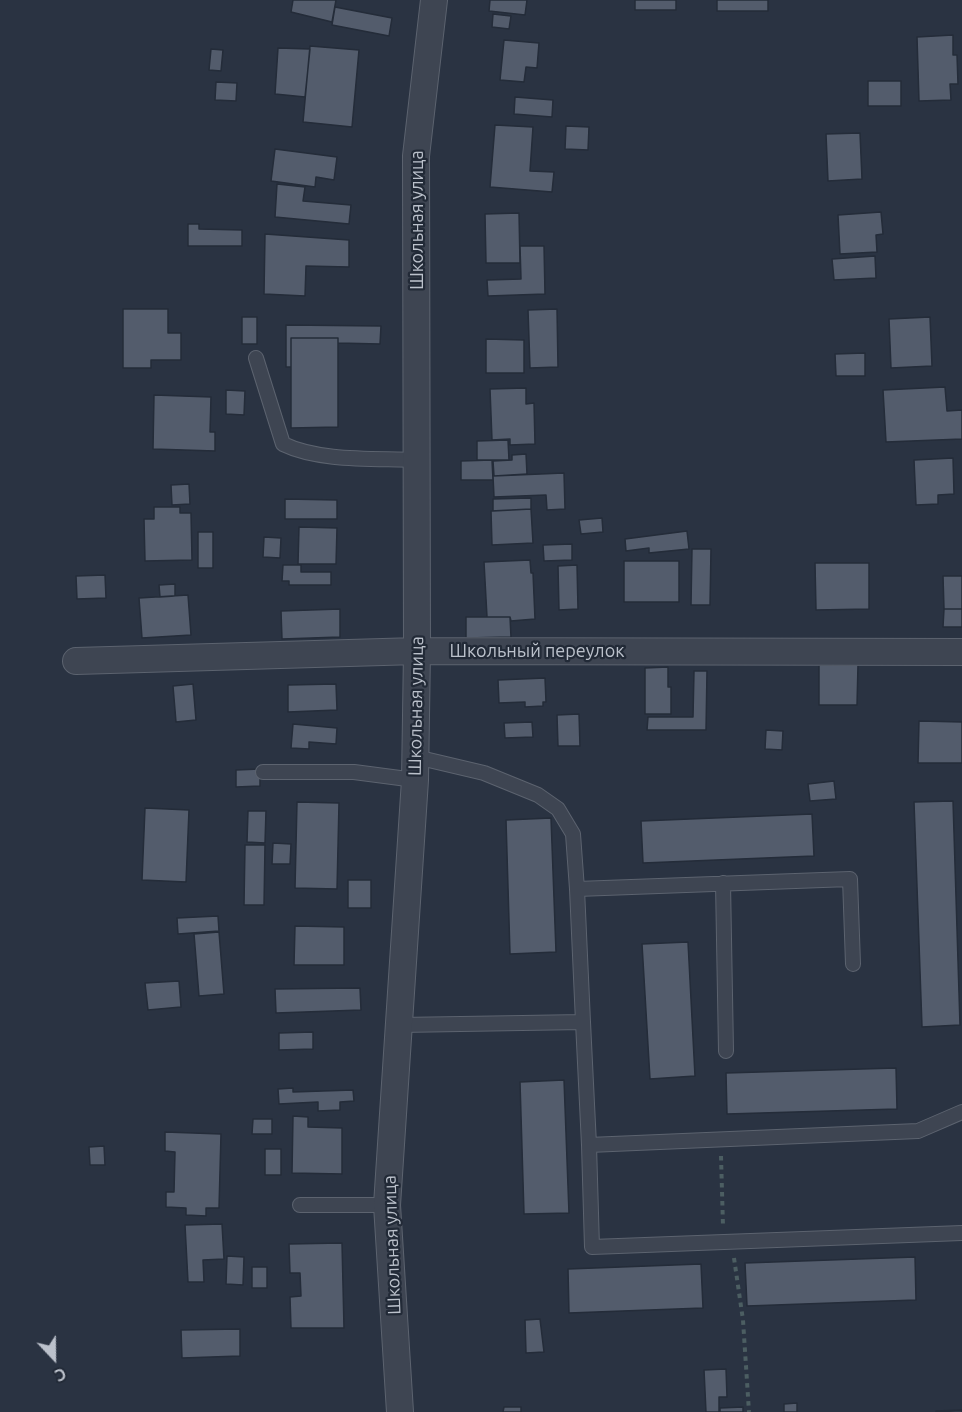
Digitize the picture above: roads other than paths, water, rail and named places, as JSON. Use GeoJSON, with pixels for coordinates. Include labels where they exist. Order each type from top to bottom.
{"type":"FeatureCollection","features":[{"type":"Feature","properties":{"kind":"street","name":"Школьная улица"},"geometry":{"type":"LineString","coordinates":[[400,1412],[387,1205],[415,768],[417,651],[416,156],[434,0]]}},
{"type":"Feature","properties":{"kind":"street","name":"Школьный переулок"},"geometry":{"type":"LineString","coordinates":[[76,661],[417,651],[962,652]]}},
{"type":"Feature","properties":{"kind":"lane"},"geometry":{"type":"LineString","coordinates":[[256,358],[283,444],[295,450],[329,455],[417,460]]}},
{"type":"Feature","properties":{"kind":"lane"},"geometry":{"type":"LineString","coordinates":[[262,772],[354,772],[415,768],[484,773],[538,795],[558,809],[573,834],[592,1247],[962,1233]]}},
{"type":"Feature","properties":{"kind":"lane"},"geometry":{"type":"LineString","coordinates":[[577,890],[850,879],[853,964]]}},
{"type":"Feature","properties":{"kind":"lane"},"geometry":{"type":"LineString","coordinates":[[723,883],[726,1051]]}},
{"type":"Feature","properties":{"kind":"lane"},"geometry":{"type":"LineString","coordinates":[[400,1025],[583,1022]]}},
{"type":"Feature","properties":{"kind":"lane"},"geometry":{"type":"LineString","coordinates":[[589,1145],[918,1131],[962,1112]]}},
{"type":"Feature","properties":{"kind":"lane"},"geometry":{"type":"LineString","coordinates":[[300,1205],[387,1205]]}}]}
